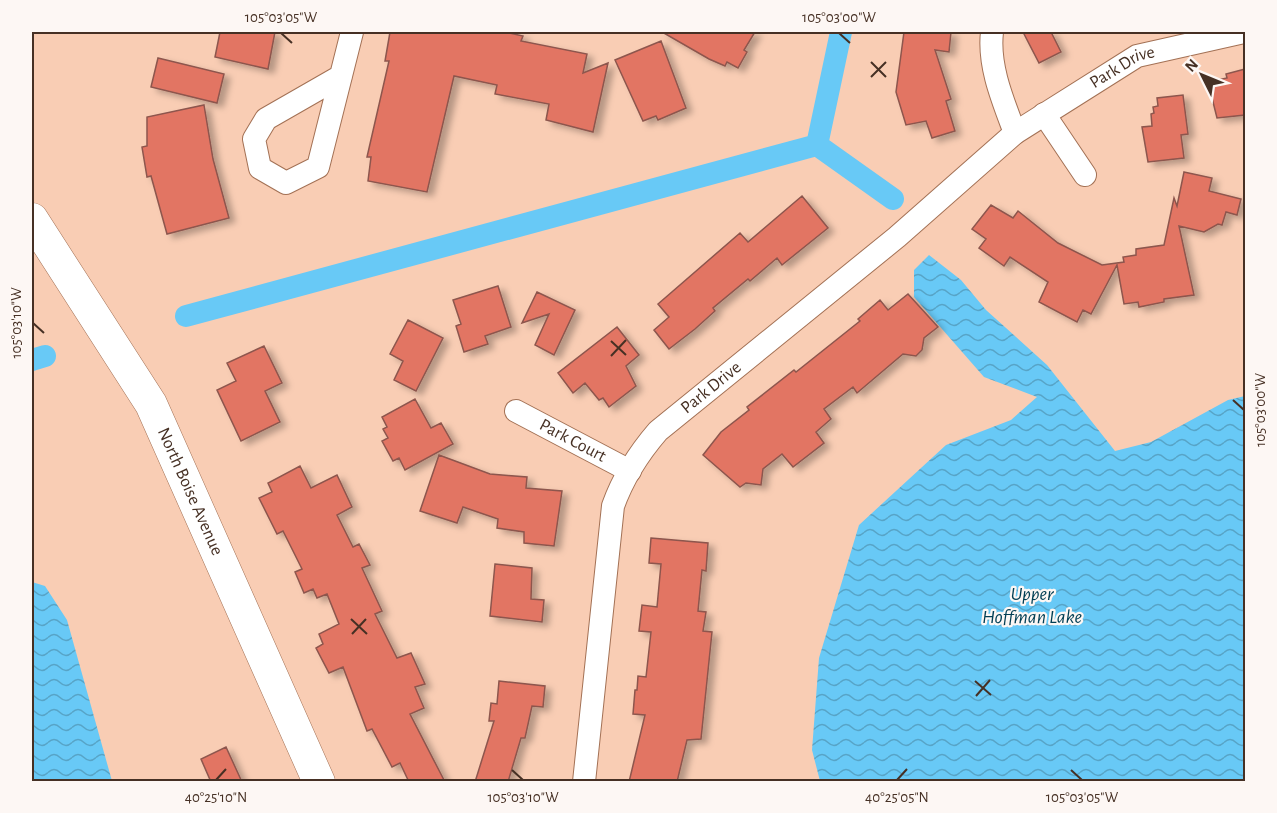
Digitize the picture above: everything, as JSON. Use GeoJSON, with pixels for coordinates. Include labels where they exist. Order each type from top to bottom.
{"type":"FeatureCollection","features":[{"type":"Feature","properties":{"kind":"street"},"geometry":{"type":"LineString","coordinates":[[341,76],[266,119],[254,139],[260,168],[286,183],[318,167],[341,76],[352,32]]}},
{"type":"Feature","properties":{"kind":"street"},"geometry":{"type":"LineString","coordinates":[[992,32],[991,41],[999,92],[1015,133]]}},
{"type":"Feature","properties":{"kind":"street","name":"Park Drive"},"geometry":{"type":"LineString","coordinates":[[584,782],[612,517],[620,488],[647,443],[682,410],[897,237],[1015,133],[1137,56],[1244,32]]}},
{"type":"Feature","properties":{"kind":"street"},"geometry":{"type":"LineString","coordinates":[[1044,114],[1085,175]]}},
{"type":"Feature","properties":{"kind":"street","name":"North Boise Avenue"},"geometry":{"type":"LineString","coordinates":[[32,219],[151,404],[319,782]]}},
{"type":"Feature","properties":{"kind":"street","name":"Park Court"},"geometry":{"type":"LineString","coordinates":[[516,411],[630,471]]}},
{"type":"Feature","properties":{"kind":"water","name":"Upper Hoffman Lake"},"geometry":{"type":"Polygon","coordinates":[[[929,255],[961,280],[986,310],[1047,365],[1115,451],[1151,442],[1228,400],[1245,396],[1245,781],[820,781],[812,750],[819,658],[859,525],[946,445],[1011,420],[1037,397],[984,377],[914,297],[914,270],[929,255]]]}},
{"type":"Feature","properties":{"kind":"water"},"geometry":{"type":"Polygon","coordinates":[[[32,582],[45,586],[67,620],[112,781],[32,781],[32,582]]]}},
{"type":"Feature","properties":{"kind":"building"},"geometry":{"type":"Polygon","coordinates":[[[220,32],[275,32],[268,69],[215,57],[220,32]]]}},
{"type":"Feature","properties":{"kind":"building"},"geometry":{"type":"Polygon","coordinates":[[[390,32],[505,32],[523,36],[521,41],[587,54],[583,73],[608,63],[593,132],[546,120],[549,104],[495,94],[497,85],[454,76],[427,192],[368,181],[371,157],[367,157],[389,61],[385,61],[390,32]]]}},
{"type":"Feature","properties":{"kind":"building"},"geometry":{"type":"Polygon","coordinates":[[[662,32],[755,32],[744,50],[747,52],[738,68],[727,62],[725,66],[709,59],[662,32]]]}},
{"type":"Feature","properties":{"kind":"building"},"geometry":{"type":"Polygon","coordinates":[[[904,32],[951,32],[949,52],[935,50],[951,99],[946,101],[955,131],[932,138],[926,121],[906,125],[896,92],[904,32]]]}},
{"type":"Feature","properties":{"kind":"building"},"geometry":{"type":"Polygon","coordinates":[[[1023,32],[1051,32],[1061,52],[1039,63],[1023,32]]]}},
{"type":"Feature","properties":{"kind":"building"},"geometry":{"type":"Polygon","coordinates":[[[661,41],[686,108],[658,120],[656,116],[643,121],[615,60],[661,41]]]}},
{"type":"Feature","properties":{"kind":"building"},"geometry":{"type":"Polygon","coordinates":[[[158,58],[224,74],[217,103],[151,87],[158,58]]]}},
{"type":"Feature","properties":{"kind":"building"},"geometry":{"type":"Polygon","coordinates":[[[1245,69],[1245,115],[1217,118],[1208,82],[1227,78],[1226,74],[1245,69]]]}},
{"type":"Feature","properties":{"kind":"building"},"geometry":{"type":"Polygon","coordinates":[[[1183,95],[1188,134],[1181,135],[1184,158],[1148,162],[1142,127],[1152,126],[1151,114],[1154,113],[1153,107],[1158,106],[1157,98],[1183,95]]]}},
{"type":"Feature","properties":{"kind":"building"},"geometry":{"type":"Polygon","coordinates":[[[204,105],[213,159],[229,218],[167,234],[151,176],[147,177],[142,147],[147,146],[147,117],[204,105]]]}},
{"type":"Feature","properties":{"kind":"building"},"geometry":{"type":"Polygon","coordinates":[[[1184,172],[1212,178],[1209,191],[1241,199],[1237,215],[1226,212],[1222,225],[1218,224],[1204,232],[1179,226],[1194,295],[1164,299],[1164,302],[1139,307],[1138,302],[1124,304],[1117,265],[1091,314],[1083,310],[1077,322],[1039,302],[1048,282],[1010,257],[1004,266],[979,248],[986,239],[972,229],[991,205],[1013,218],[1018,211],[1058,243],[1102,265],[1124,262],[1123,257],[1136,255],[1136,249],[1164,245],[1174,198],[1177,206],[1184,172]]]}},
{"type":"Feature","properties":{"kind":"building"},"geometry":{"type":"Polygon","coordinates":[[[802,196],[828,228],[782,265],[777,258],[750,281],[748,279],[713,308],[715,311],[695,329],[669,349],[654,330],[669,317],[658,304],[740,233],[748,242],[802,196]]]}},
{"type":"Feature","properties":{"kind":"building"},"geometry":{"type":"Polygon","coordinates":[[[498,286],[511,327],[485,336],[488,344],[464,352],[456,326],[461,324],[453,300],[498,286]]]}},
{"type":"Feature","properties":{"kind":"building"},"geometry":{"type":"Polygon","coordinates":[[[537,292],[575,310],[554,355],[535,345],[549,314],[522,323],[537,292]]]}},
{"type":"Feature","properties":{"kind":"building"},"geometry":{"type":"Polygon","coordinates":[[[908,294],[938,327],[924,338],[922,350],[916,356],[903,354],[857,393],[853,387],[824,409],[831,419],[816,432],[824,443],[793,467],[782,454],[763,469],[761,485],[746,483],[740,487],[703,455],[721,432],[749,410],[747,407],[794,370],[796,372],[860,321],[858,319],[880,300],[888,310],[908,294]]]}},
{"type":"Feature","properties":{"kind":"building"},"geometry":{"type":"Polygon","coordinates":[[[408,320],[443,338],[416,391],[394,380],[403,361],[390,354],[408,320]]]}},
{"type":"Feature","properties":{"kind":"building"},"geometry":{"type":"Polygon","coordinates":[[[617,327],[639,355],[626,366],[636,386],[609,407],[603,398],[599,400],[585,383],[573,393],[558,373],[617,327]]]}},
{"type":"Feature","properties":{"kind":"building"},"geometry":{"type":"Polygon","coordinates":[[[264,346],[282,383],[265,391],[280,422],[241,441],[217,390],[236,381],[227,363],[264,346]]]}},
{"type":"Feature","properties":{"kind":"building"},"geometry":{"type":"Polygon","coordinates":[[[415,399],[431,428],[441,423],[453,444],[405,470],[399,458],[393,461],[382,441],[388,438],[383,429],[387,427],[382,417],[415,399]]]}},
{"type":"Feature","properties":{"kind":"building"},"geometry":{"type":"Polygon","coordinates":[[[439,455],[490,474],[527,477],[526,488],[562,491],[554,546],[524,543],[524,532],[497,528],[498,519],[463,507],[457,523],[420,511],[439,455]]]}},
{"type":"Feature","properties":{"kind":"building"},"geometry":{"type":"Polygon","coordinates":[[[300,466],[311,488],[337,475],[352,507],[337,515],[353,547],[359,544],[370,565],[362,568],[382,611],[375,614],[397,658],[411,653],[425,684],[415,687],[424,708],[410,714],[445,782],[409,782],[400,763],[392,767],[372,729],[367,731],[343,667],[329,673],[316,648],[323,644],[319,634],[339,624],[327,594],[317,598],[313,589],[304,593],[295,572],[302,569],[283,531],[277,534],[259,498],[272,492],[268,483],[300,466]]]}},
{"type":"Feature","properties":{"kind":"building"},"geometry":{"type":"Polygon","coordinates":[[[651,538],[708,543],[706,571],[702,570],[698,611],[706,612],[703,631],[712,632],[701,739],[687,740],[677,782],[629,782],[645,715],[633,714],[638,676],[646,677],[651,632],[639,631],[642,605],[657,607],[661,564],[649,563],[651,538]]]}},
{"type":"Feature","properties":{"kind":"building"},"geometry":{"type":"Polygon","coordinates":[[[495,564],[532,568],[531,599],[544,600],[542,622],[490,616],[495,564]]]}},
{"type":"Feature","properties":{"kind":"building"},"geometry":{"type":"Polygon","coordinates":[[[499,681],[545,686],[543,707],[532,706],[525,738],[521,738],[508,782],[475,782],[494,721],[489,721],[491,703],[497,704],[499,681]]]}},
{"type":"Feature","properties":{"kind":"building"},"geometry":{"type":"Polygon","coordinates":[[[226,747],[242,782],[211,782],[201,759],[226,747]]]}},
{"type":"Feature","properties":{"kind":"waterway"},"geometry":{"type":"LineString","coordinates":[[817,145],[841,32]]}},
{"type":"Feature","properties":{"kind":"waterway"},"geometry":{"type":"LineString","coordinates":[[817,145],[893,199]]}},
{"type":"Feature","properties":{"kind":"waterway"},"geometry":{"type":"LineString","coordinates":[[186,316],[817,145]]}},
{"type":"Feature","properties":{"kind":"waterway"},"geometry":{"type":"LineString","coordinates":[[32,360],[45,356]]}}]}
